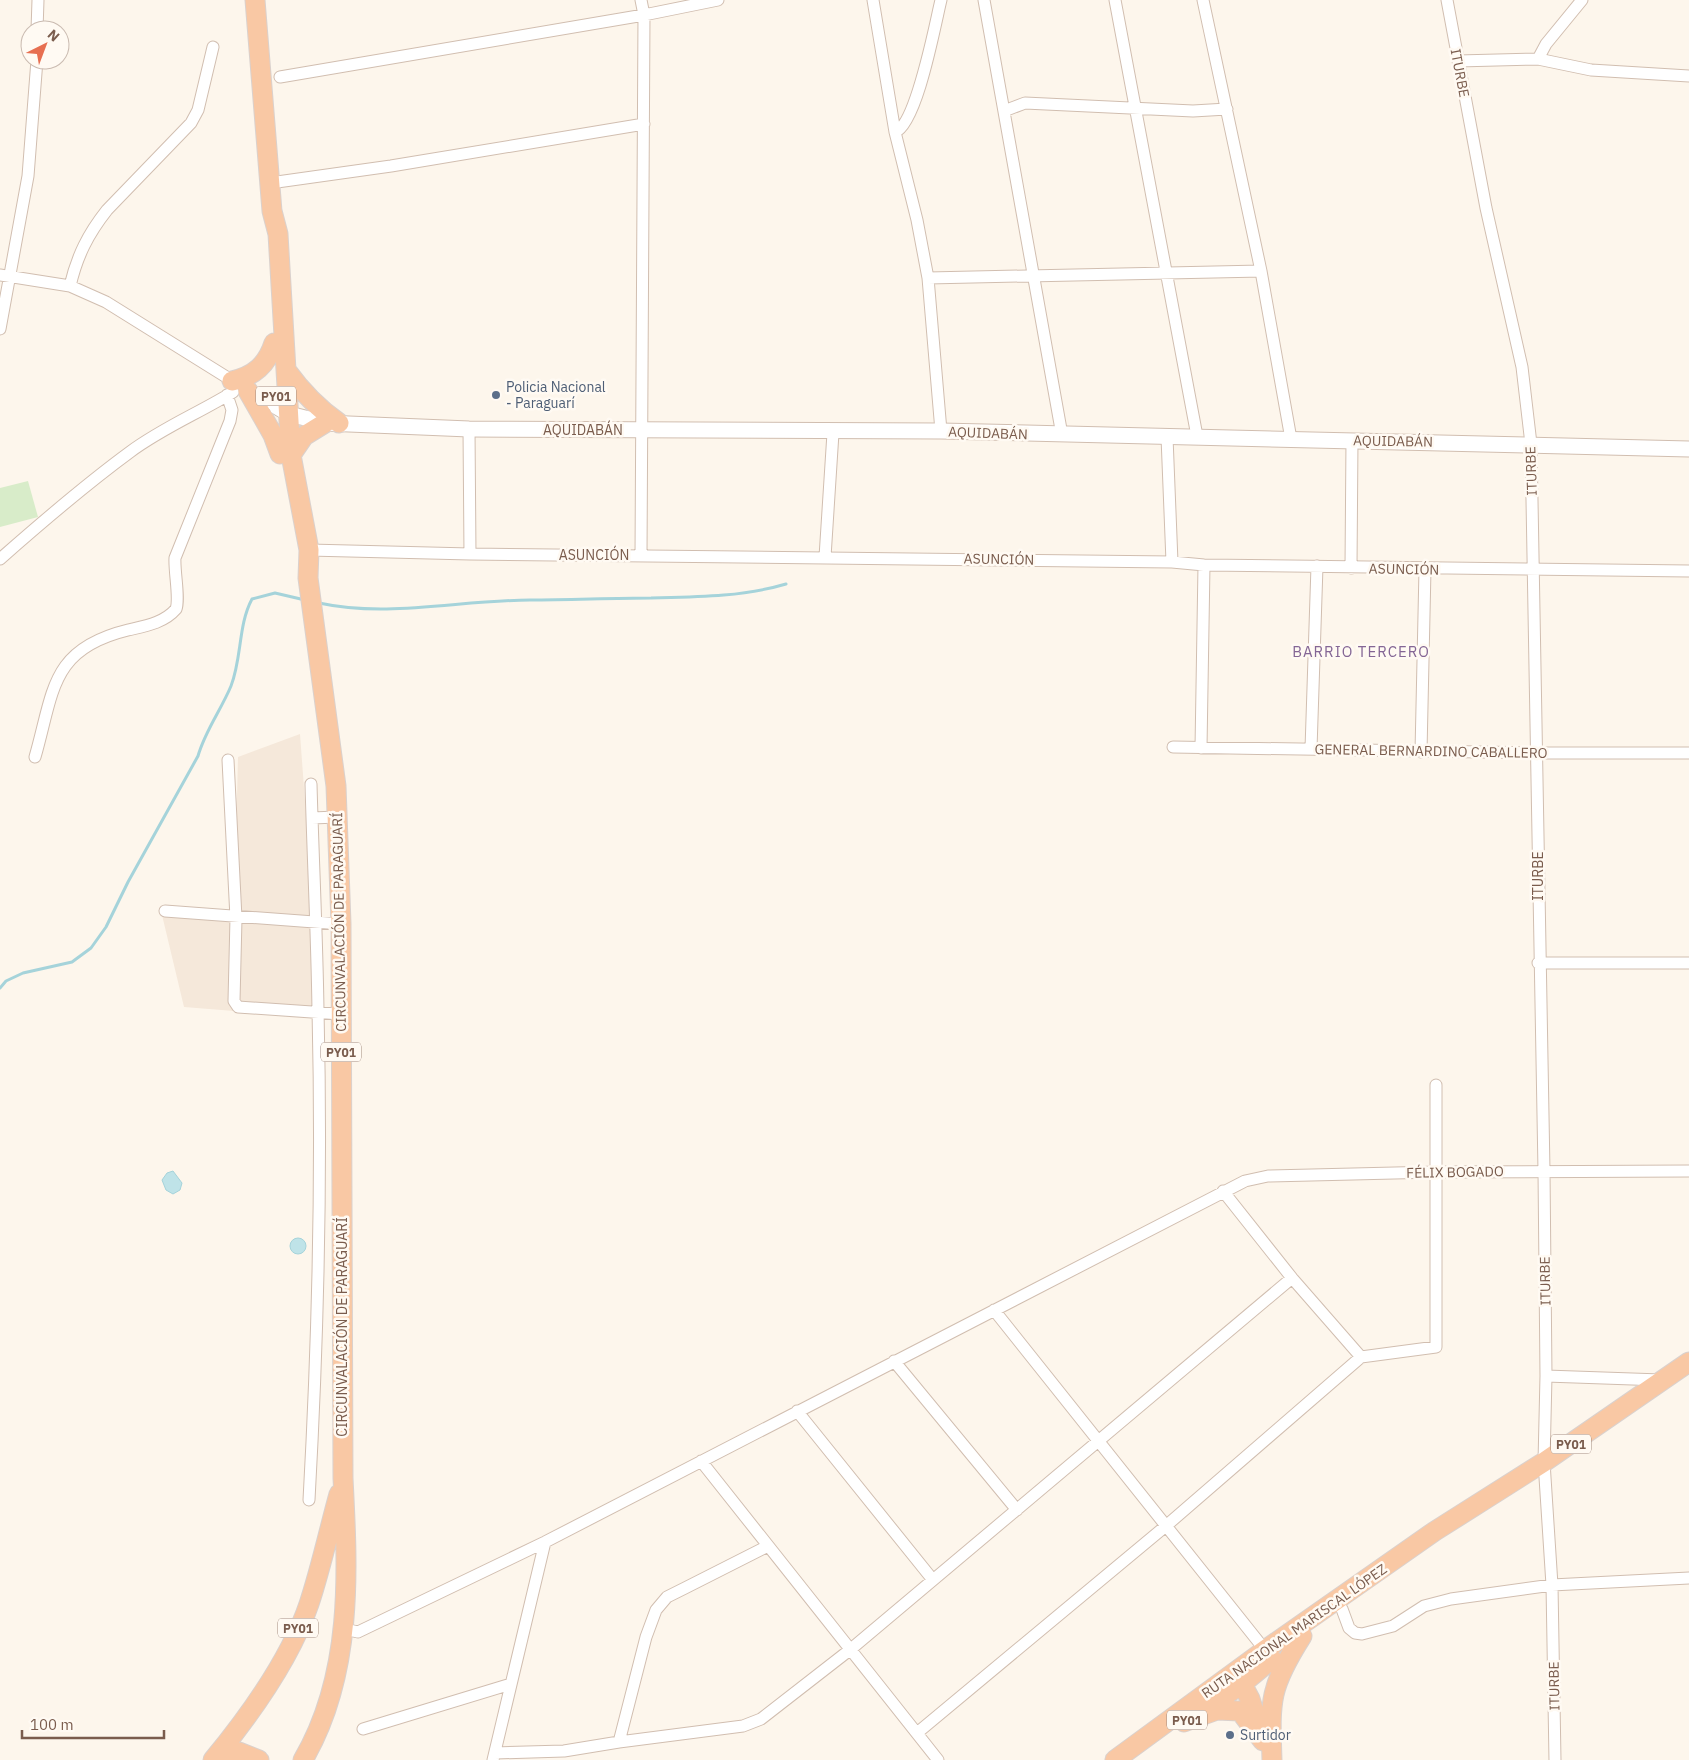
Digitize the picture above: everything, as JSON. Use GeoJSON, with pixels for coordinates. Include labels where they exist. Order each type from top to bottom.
{"type":"FeatureCollection","features":[{"type":"Feature","properties":{"kind":"highway","name":"CIRCUNVALACIÓN DE PARAGUARÍ"},"geometry":{"type":"LineString","coordinates":[[255,0],[272,211],[278,234],[286,370],[283,411]]}},
{"type":"Feature","properties":{"kind":"highway","name":"CIRCUNVALACIÓN DE PARAGUARÍ"},"geometry":{"type":"LineString","coordinates":[[272,211],[268,232],[274,343],[283,411],[295,548],[308,578]]}},
{"type":"Feature","properties":{"kind":"highway"},"geometry":{"type":"LineString","coordinates":[[274,343],[270,355],[259,369],[244,378],[237,388],[286,455],[304,436],[332,423],[303,394],[286,370]]}},
{"type":"Feature","properties":{"kind":"highway","name":"CIRCUNVALACIÓN DE PARAGUARÍ"},"geometry":{"type":"LineString","coordinates":[[286,455],[309,550],[308,578],[336,786],[341,924],[343,1478],[346,1532],[344,1630],[336,1680],[315,1740],[303,1760]]}},
{"type":"Feature","properties":{"kind":"highway","name":"RUTA NACIONAL MARISCAL LÓPEZ"},"geometry":{"type":"LineString","coordinates":[[1115,1760],[1435,1531],[1451,1523],[1544,1462],[1689,1362]]}},
{"type":"Feature","properties":{"kind":"highway","name":"CIRCUNVALACIÓN DE PARAGUARÍ"},"geometry":{"type":"LineString","coordinates":[[213,1760],[265,1691],[308,1606],[343,1478]]}},
{"type":"Feature","properties":{"kind":"highway","name":"RUTA NACIONAL MARISCAL LÓPEZ"},"geometry":{"type":"LineString","coordinates":[[1134,1760],[1184,1722],[1242,1684],[1302,1636],[1440,1538],[1451,1523]]}},
{"type":"Feature","properties":{"kind":"highway"},"geometry":{"type":"LineString","coordinates":[[1272,1760],[1270,1709],[1274,1688],[1283,1665],[1302,1636]]}},
{"type":"Feature","properties":{"kind":"highway"},"geometry":{"type":"LineString","coordinates":[[1207,1693],[1242,1684],[1272,1646]]}},
{"type":"Feature","properties":{"kind":"highway"},"geometry":{"type":"LineString","coordinates":[[1242,1684],[1253,1706],[1268,1760]]}},
{"type":"Feature","properties":{"kind":"highway"},"geometry":{"type":"LineString","coordinates":[[1184,1722],[1217,1710],[1240,1711],[1263,1741]]}},
{"type":"Feature","properties":{"kind":"highway"},"geometry":{"type":"LineString","coordinates":[[218,1760],[239,1752],[259,1760]]}},
{"type":"Feature","properties":{"kind":"street"},"geometry":{"type":"LineString","coordinates":[[37,20],[38,0]]}},
{"type":"Feature","properties":{"kind":"street"},"geometry":{"type":"LineString","coordinates":[[641,0],[644,16],[641,556]]}},
{"type":"Feature","properties":{"kind":"street"},"geometry":{"type":"LineString","coordinates":[[280,77],[644,16],[718,0]]}},
{"type":"Feature","properties":{"kind":"street"},"geometry":{"type":"LineString","coordinates":[[873,0],[896,132],[917,220],[928,278],[941,431]]}},
{"type":"Feature","properties":{"kind":"street"},"geometry":{"type":"LineString","coordinates":[[896,132],[904,126],[921,85],[941,0]]}},
{"type":"Feature","properties":{"kind":"street"},"geometry":{"type":"LineString","coordinates":[[984,0],[1062,435]]}},
{"type":"Feature","properties":{"kind":"street"},"geometry":{"type":"LineString","coordinates":[[1115,0],[1197,436]]}},
{"type":"Feature","properties":{"kind":"street"},"geometry":{"type":"LineString","coordinates":[[1203,0],[1262,271],[1291,439]]}},
{"type":"Feature","properties":{"kind":"street","name":"ITURBE"},"geometry":{"type":"LineString","coordinates":[[1447,0],[1486,208],[1522,367],[1531,444],[1537,753],[1538,963],[1544,1171],[1546,1376],[1544,1462],[1552,1585],[1555,1760]]}},
{"type":"Feature","properties":{"kind":"street"},"geometry":{"type":"LineString","coordinates":[[1538,59],[1546,44],[1582,0]]}},
{"type":"Feature","properties":{"kind":"street"},"geometry":{"type":"LineString","coordinates":[[70,286],[76,259],[95,226],[107,210],[192,123],[198,110],[213,47]]}},
{"type":"Feature","properties":{"kind":"street"},"geometry":{"type":"LineString","coordinates":[[1458,61],[1538,59],[1591,70],[1689,76]]}},
{"type":"Feature","properties":{"kind":"street"},"geometry":{"type":"LineString","coordinates":[[0,329],[6,275],[28,176],[35,70]]}},
{"type":"Feature","properties":{"kind":"street"},"geometry":{"type":"LineString","coordinates":[[1004,111],[1025,103],[1192,111],[1227,109]]}},
{"type":"Feature","properties":{"kind":"street"},"geometry":{"type":"LineString","coordinates":[[270,182],[401,164],[644,124]]}},
{"type":"Feature","properties":{"kind":"street"},"geometry":{"type":"LineString","coordinates":[[928,278],[1262,271]]}},
{"type":"Feature","properties":{"kind":"street"},"geometry":{"type":"LineString","coordinates":[[6,275],[70,286],[106,302],[237,388],[283,411]]}},
{"type":"Feature","properties":{"kind":"street"},"geometry":{"type":"LineString","coordinates":[[0,559],[46,518],[131,451],[176,422],[237,388]]}},
{"type":"Feature","properties":{"kind":"street"},"geometry":{"type":"LineString","coordinates":[[35,757],[56,679],[70,658],[83,647],[109,635],[157,623],[176,609],[178,602],[174,578],[174,558],[230,421],[237,388]]}},
{"type":"Feature","properties":{"kind":"street","name":"AQUIDABÁN"},"geometry":{"type":"LineString","coordinates":[[283,411],[332,423],[469,429],[833,433],[941,431],[1689,449]]}},
{"type":"Feature","properties":{"kind":"street"},"geometry":{"type":"LineString","coordinates":[[469,429],[470,554]]}},
{"type":"Feature","properties":{"kind":"street"},"geometry":{"type":"LineString","coordinates":[[825,557],[833,433]]}},
{"type":"Feature","properties":{"kind":"street"},"geometry":{"type":"LineString","coordinates":[[1167,436],[1172,562]]}},
{"type":"Feature","properties":{"kind":"street"},"geometry":{"type":"LineString","coordinates":[[1351,568],[1352,440]]}},
{"type":"Feature","properties":{"kind":"street","name":"ASUNCIÓN"},"geometry":{"type":"LineString","coordinates":[[309,550],[470,554],[1172,562],[1204,565],[1351,568],[1689,572]]}},
{"type":"Feature","properties":{"kind":"street"},"geometry":{"type":"LineString","coordinates":[[1201,748],[1204,565]]}},
{"type":"Feature","properties":{"kind":"street"},"geometry":{"type":"LineString","coordinates":[[1311,749],[1317,566]]}},
{"type":"Feature","properties":{"kind":"street"},"geometry":{"type":"LineString","coordinates":[[1421,752],[1425,569]]}},
{"type":"Feature","properties":{"kind":"street","name":"GENERAL BERNARDINO CABALLERO"},"geometry":{"type":"LineString","coordinates":[[1173,747],[1421,752],[1689,753]]}},
{"type":"Feature","properties":{"kind":"street"},"geometry":{"type":"LineString","coordinates":[[228,760],[236,918],[234,1002],[238,1007],[341,1014]]}},
{"type":"Feature","properties":{"kind":"street"},"geometry":{"type":"LineString","coordinates":[[309,1500],[315,1395],[318,1013],[311,784]]}},
{"type":"Feature","properties":{"kind":"street"},"geometry":{"type":"LineString","coordinates":[[312,818],[337,817]]}},
{"type":"Feature","properties":{"kind":"street"},"geometry":{"type":"LineString","coordinates":[[165,911],[236,918],[341,924]]}},
{"type":"Feature","properties":{"kind":"street"},"geometry":{"type":"LineString","coordinates":[[1538,963],[1689,963]]}},
{"type":"Feature","properties":{"kind":"street"},"geometry":{"type":"LineString","coordinates":[[917,1733],[1167,1526],[1361,1357],[1436,1347],[1436,1085]]}},
{"type":"Feature","properties":{"kind":"street","name":"FÉLIX BOGADO"},"geometry":{"type":"LineString","coordinates":[[344,1630],[358,1632],[545,1542],[1245,1181],[1268,1176],[1436,1172],[1689,1172]]}},
{"type":"Feature","properties":{"kind":"street"},"geometry":{"type":"LineString","coordinates":[[1223,1191],[1292,1278],[1361,1357]]}},
{"type":"Feature","properties":{"kind":"street"},"geometry":{"type":"LineString","coordinates":[[545,1542],[494,1756],[564,1751],[742,1726],[762,1719],[851,1649],[1292,1278]]}},
{"type":"Feature","properties":{"kind":"street"},"geometry":{"type":"LineString","coordinates":[[994,1310],[1167,1526],[1272,1646]]}},
{"type":"Feature","properties":{"kind":"street"},"geometry":{"type":"LineString","coordinates":[[894,1361],[1017,1510]]}},
{"type":"Feature","properties":{"kind":"street"},"geometry":{"type":"LineString","coordinates":[[1546,1376],[1665,1380]]}},
{"type":"Feature","properties":{"kind":"street"},"geometry":{"type":"LineString","coordinates":[[797,1412],[933,1580]]}},
{"type":"Feature","properties":{"kind":"street"},"geometry":{"type":"LineString","coordinates":[[701,1461],[938,1760]]}},
{"type":"Feature","properties":{"kind":"street"},"geometry":{"type":"LineString","coordinates":[[618,1742],[646,1637],[656,1610],[668,1597],[768,1546]]}},
{"type":"Feature","properties":{"kind":"street"},"geometry":{"type":"LineString","coordinates":[[1342,1609],[1350,1628],[1355,1633],[1362,1634],[1393,1626],[1424,1606],[1451,1599],[1552,1585],[1689,1578]]}},
{"type":"Feature","properties":{"kind":"street"},"geometry":{"type":"LineString","coordinates":[[363,1729],[511,1684]]}},
{"type":"Feature","properties":{"kind":"shaded area"},"geometry":{"type":"Polygon","coordinates":[[[300,734],[321,1018],[184,1007],[162,915],[234,914],[238,757],[300,734]]]}},
{"type":"Feature","properties":{"kind":"green space"},"geometry":{"type":"Polygon","coordinates":[[[28,481],[38,517],[0,527],[0,488],[28,481]]]}},
{"type":"Feature","properties":{"kind":"water"},"geometry":{"type":"Polygon","coordinates":[[[173,1171],[182,1183],[180,1190],[173,1194],[166,1190],[162,1180],[167,1173],[173,1171]]]}},
{"type":"Feature","properties":{"kind":"water"},"geometry":{"type":"Polygon","coordinates":[[[295,1238],[301,1238],[306,1243],[304,1252],[295,1254],[290,1249],[290,1243],[295,1238]]]}},
{"type":"Feature","properties":{"kind":"waterway"},"geometry":{"type":"LineString","coordinates":[[319,603],[371,609],[398,609],[504,601],[702,597],[753,592],[786,584]]}},
{"type":"Feature","properties":{"kind":"waterway"},"geometry":{"type":"LineString","coordinates":[[0,988],[6,981],[23,973],[72,962],[91,948],[106,927],[128,882],[198,756],[227,695],[237,664],[244,620],[252,599],[275,593],[305,600]]}},
{"type":"Feature","properties":{"kind":"place","name":"Policia Nacional - Paraguarí"},"geometry":{"type":"Point","coordinates":[496,395]}},
{"type":"Feature","properties":{"kind":"place","name":"Surtidor"},"geometry":{"type":"Point","coordinates":[1230,1735]}},
{"type":"Feature","properties":{"kind":"district","name":"BARRIO TERCERO"},"geometry":{"type":"Point","coordinates":[1361,651]}}]}
